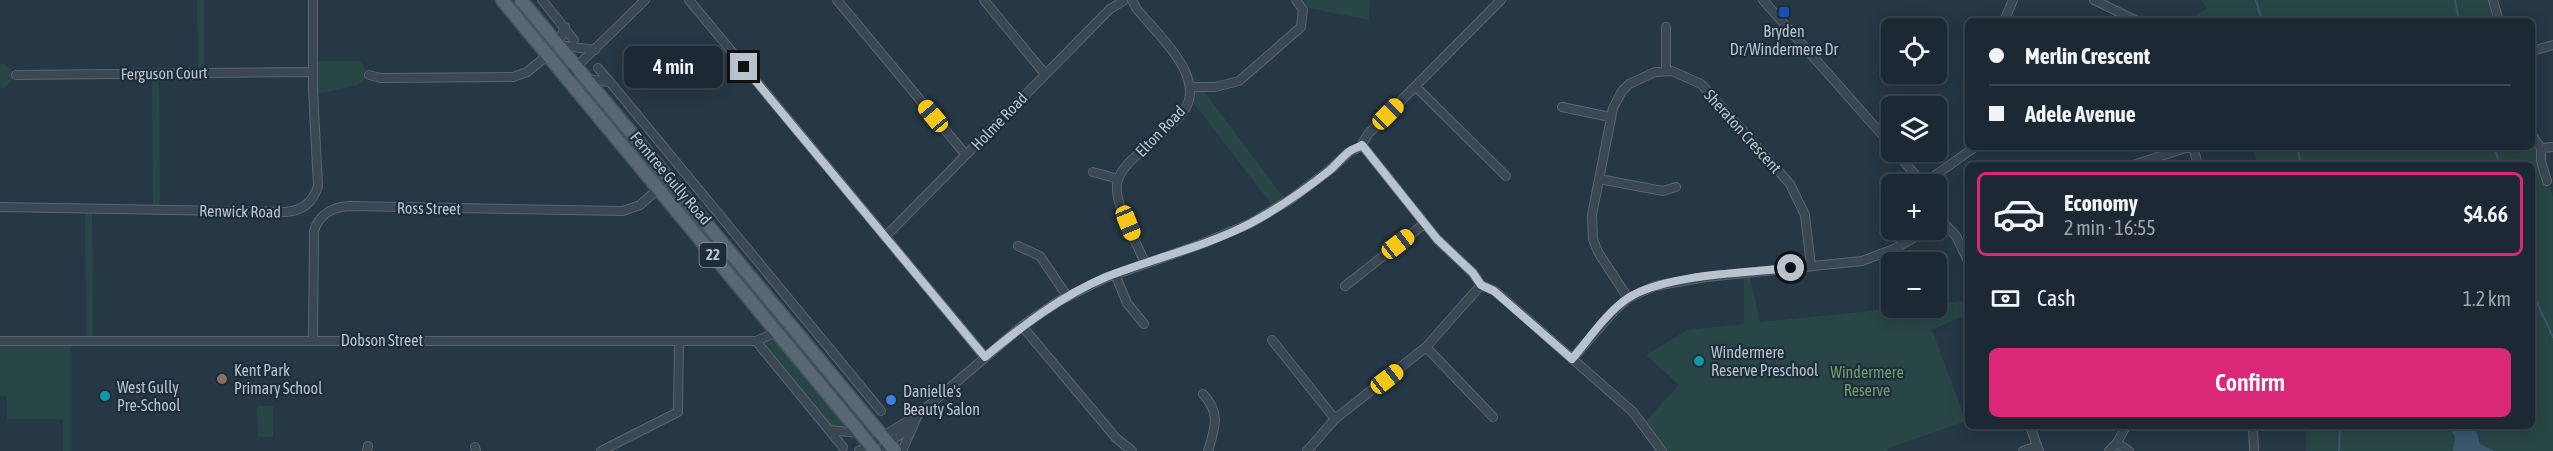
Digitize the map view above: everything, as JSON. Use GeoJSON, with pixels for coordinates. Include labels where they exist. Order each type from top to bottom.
{"type":"FeatureCollection","features":[{"type":"Feature","properties":{"kind":"main road","name":"Ferntree Gully Road"},"geometry":{"type":"LineString","coordinates":[[502,0],[860,433],[879,447]]}},
{"type":"Feature","properties":{"kind":"main road","name":"Ferntree Gully Road"},"geometry":{"type":"LineString","coordinates":[[521,0],[870,422],[879,447]]}},
{"type":"Feature","properties":{"kind":"street","name":"Renwick Road"},"geometry":{"type":"LineString","coordinates":[[0,207],[285,212],[301,208],[312,199],[318,186],[313,72],[313,0]]}},
{"type":"Feature","properties":{"kind":"street"},"geometry":{"type":"LineString","coordinates":[[542,0],[574,40]]}},
{"type":"Feature","properties":{"kind":"street"},"geometry":{"type":"LineString","coordinates":[[566,77],[645,0]]}},
{"type":"Feature","properties":{"kind":"street"},"geometry":{"type":"LineString","coordinates":[[689,0],[985,357]]}},
{"type":"Feature","properties":{"kind":"street"},"geometry":{"type":"LineString","coordinates":[[837,0],[966,155]]}},
{"type":"Feature","properties":{"kind":"street"},"geometry":{"type":"LineString","coordinates":[[984,0],[1045,74]]}},
{"type":"Feature","properties":{"kind":"street"},"geometry":{"type":"LineString","coordinates":[[1190,87],[1227,86],[1251,72],[1301,27],[1303,10],[1296,0]]}},
{"type":"Feature","properties":{"kind":"street"},"geometry":{"type":"LineString","coordinates":[[879,447],[1022,326],[1067,296],[1114,274],[1199,245],[1251,223],[1291,199],[1331,169],[1348,152],[1362,145],[1369,133],[1502,0]]}},
{"type":"Feature","properties":{"kind":"street"},"geometry":{"type":"LineString","coordinates":[[1763,0],[1881,134]]}},
{"type":"Feature","properties":{"kind":"street"},"geometry":{"type":"LineString","coordinates":[[2005,18],[2013,0]]}},
{"type":"Feature","properties":{"kind":"street"},"geometry":{"type":"LineString","coordinates":[[2094,0],[2131,18]]}},
{"type":"Feature","properties":{"kind":"street"},"geometry":{"type":"LineString","coordinates":[[2493,0],[2498,18]]}},
{"type":"Feature","properties":{"kind":"street","name":"Holme Road"},"geometry":{"type":"LineString","coordinates":[[885,237],[1045,74],[1125,2]]}},
{"type":"Feature","properties":{"kind":"street","name":"Elton Road"},"geometry":{"type":"LineString","coordinates":[[1118,179],[1129,162],[1182,112],[1189,98],[1190,87],[1188,75],[1181,63],[1125,2]]}},
{"type":"Feature","properties":{"kind":"street"},"geometry":{"type":"LineString","coordinates":[[565,27],[558,45],[595,50]]}},
{"type":"Feature","properties":{"kind":"street"},"geometry":{"type":"LineString","coordinates":[[1628,298],[1601,259],[1593,239],[1592,215],[1610,117],[1617,99],[1629,84],[1644,75],[1666,71],[1666,27]]}},
{"type":"Feature","properties":{"kind":"street"},"geometry":{"type":"LineString","coordinates":[[2535,50],[2553,45]]}},
{"type":"Feature","properties":{"kind":"street"},"geometry":{"type":"LineString","coordinates":[[369,75],[381,78],[514,77],[527,72],[548,56]]}},
{"type":"Feature","properties":{"kind":"street","name":"Ferntree Gully Road"},"geometry":{"type":"LineString","coordinates":[[598,68],[881,411]]}},
{"type":"Feature","properties":{"kind":"street","name":"Sheraton Crescent"},"geometry":{"type":"LineString","coordinates":[[1666,71],[1683,75],[1701,84],[1790,184],[1805,215],[1811,266]]}},
{"type":"Feature","properties":{"kind":"street","name":"Ferguson Court"},"geometry":{"type":"LineString","coordinates":[[16,75],[313,72]]}},
{"type":"Feature","properties":{"kind":"street"},"geometry":{"type":"LineString","coordinates":[[587,79],[610,82]]}},
{"type":"Feature","properties":{"kind":"street"},"geometry":{"type":"LineString","coordinates":[[1416,87],[1506,177]]}},
{"type":"Feature","properties":{"kind":"street"},"geometry":{"type":"LineString","coordinates":[[1562,107],[1610,117]]}},
{"type":"Feature","properties":{"kind":"street"},"geometry":{"type":"LineString","coordinates":[[2535,139],[2541,148],[2541,161],[2547,182]]}},
{"type":"Feature","properties":{"kind":"street"},"geometry":{"type":"LineString","coordinates":[[1362,145],[1424,224],[1473,273],[1481,285],[1494,291],[1633,412],[1662,451]]}},
{"type":"Feature","properties":{"kind":"street"},"geometry":{"type":"LineString","coordinates":[[2541,148],[2553,147]]}},
{"type":"Feature","properties":{"kind":"street"},"geometry":{"type":"LineString","coordinates":[[1937,174],[1971,150]]}},
{"type":"Feature","properties":{"kind":"street"},"geometry":{"type":"LineString","coordinates":[[2143,162],[2181,150]]}},
{"type":"Feature","properties":{"kind":"street"},"geometry":{"type":"LineString","coordinates":[[1904,162],[1915,174]]}},
{"type":"Feature","properties":{"kind":"street"},"geometry":{"type":"LineString","coordinates":[[1093,171],[1118,179],[1118,197],[1145,262]]}},
{"type":"Feature","properties":{"kind":"street"},"geometry":{"type":"LineString","coordinates":[[1599,178],[1663,190],[1677,187]]}},
{"type":"Feature","properties":{"kind":"street","name":"Ross Street"},"geometry":{"type":"LineString","coordinates":[[313,340],[314,231],[321,217],[333,209],[349,206],[626,211],[640,205],[658,189]]}},
{"type":"Feature","properties":{"kind":"street"},"geometry":{"type":"LineString","coordinates":[[1345,285],[1424,224]]}},
{"type":"Feature","properties":{"kind":"street"},"geometry":{"type":"LineString","coordinates":[[1947,227],[1953,231],[1965,255]]}},
{"type":"Feature","properties":{"kind":"street"},"geometry":{"type":"LineString","coordinates":[[1572,359],[1609,316],[1628,298],[1655,286],[1811,266],[1844,264],[1880,256],[1910,240]]}},
{"type":"Feature","properties":{"kind":"street"},"geometry":{"type":"LineString","coordinates":[[1018,246],[1034,251],[1040,256],[1067,296]]}},
{"type":"Feature","properties":{"kind":"street"},"geometry":{"type":"LineString","coordinates":[[1114,274],[1127,303],[1144,324]]}},
{"type":"Feature","properties":{"kind":"street"},"geometry":{"type":"LineString","coordinates":[[1307,451],[1335,419],[1426,347],[1481,285]]}},
{"type":"Feature","properties":{"kind":"street"},"geometry":{"type":"LineString","coordinates":[[767,320],[760,339],[843,447]]}},
{"type":"Feature","properties":{"kind":"street"},"geometry":{"type":"LineString","coordinates":[[1022,326],[1121,448],[1132,451]]}},
{"type":"Feature","properties":{"kind":"street","name":"Dobson Street"},"geometry":{"type":"LineString","coordinates":[[0,341],[679,341],[760,339],[777,332]]}},
{"type":"Feature","properties":{"kind":"street"},"geometry":{"type":"LineString","coordinates":[[1272,340],[1335,419]]}},
{"type":"Feature","properties":{"kind":"street"},"geometry":{"type":"LineString","coordinates":[[601,451],[681,415],[679,341]]}},
{"type":"Feature","properties":{"kind":"street"},"geometry":{"type":"LineString","coordinates":[[1426,347],[1493,417]]}},
{"type":"Feature","properties":{"kind":"street"},"geometry":{"type":"LineString","coordinates":[[1203,394],[1212,405],[1216,419],[1208,451]]}},
{"type":"Feature","properties":{"kind":"street"},"geometry":{"type":"LineString","coordinates":[[870,422],[872,399]]}},
{"type":"Feature","properties":{"kind":"street"},"geometry":{"type":"LineString","coordinates":[[902,451],[919,414]]}},
{"type":"Feature","properties":{"kind":"street"},"geometry":{"type":"LineString","coordinates":[[879,447],[914,423]]}},
{"type":"Feature","properties":{"kind":"street"},"geometry":{"type":"LineString","coordinates":[[2023,451],[2038,448],[2031,429]]}},
{"type":"Feature","properties":{"kind":"street"},"geometry":{"type":"LineString","coordinates":[[2109,451],[2124,429]]}},
{"type":"Feature","properties":{"kind":"street"},"geometry":{"type":"LineString","coordinates":[[2253,429],[2254,451]]}},
{"type":"Feature","properties":{"kind":"street"},"geometry":{"type":"LineString","coordinates":[[829,430],[860,433]]}},
{"type":"Feature","properties":{"kind":"street"},"geometry":{"type":"LineString","coordinates":[[2117,442],[2129,451]]}},
{"type":"Feature","properties":{"kind":"green space"},"geometry":{"type":"Polygon","coordinates":[[[197,0],[204,0],[204,72],[198,72],[197,0]]]}},
{"type":"Feature","properties":{"kind":"green space"},"geometry":{"type":"Polygon","coordinates":[[[1296,0],[1370,0],[1369,20],[1302,7],[1296,0]]]}},
{"type":"Feature","properties":{"kind":"green space"},"geometry":{"type":"Polygon","coordinates":[[[2200,0],[2493,0],[2498,18],[2192,18],[2207,8],[2200,0]]]}},
{"type":"Feature","properties":{"kind":"green space"},"geometry":{"type":"Polygon","coordinates":[[[313,61],[360,61],[369,75],[358,85],[313,95],[313,61]]]}},
{"type":"Feature","properties":{"kind":"green space"},"geometry":{"type":"Polygon","coordinates":[[[0,64],[5,64],[16,75],[5,88],[0,88],[0,64]]]}},
{"type":"Feature","properties":{"kind":"green space"},"geometry":{"type":"Polygon","coordinates":[[[152,73],[159,73],[160,209],[153,208],[152,73]]]}},
{"type":"Feature","properties":{"kind":"green space"},"geometry":{"type":"Polygon","coordinates":[[[1190,87],[1201,87],[1287,202],[1275,209],[1189,97],[1190,87]]]}},
{"type":"Feature","properties":{"kind":"green space"},"geometry":{"type":"Polygon","coordinates":[[[2535,140],[2553,197],[2553,451],[2306,451],[2306,429],[2535,429],[2535,162],[2257,162],[2254,150],[2535,150],[2535,140]]]}},
{"type":"Feature","properties":{"kind":"green space"},"geometry":{"type":"Polygon","coordinates":[[[85,207],[92,207],[93,341],[86,341],[85,207]]]}},
{"type":"Feature","properties":{"kind":"green space","name":"Windermere Reserve"},"geometry":{"type":"Polygon","coordinates":[[[1749,272],[1760,322],[1881,310],[1881,318],[1947,318],[1947,303],[1965,300],[1965,315],[1932,330],[1965,421],[1889,448],[1887,451],[1662,451],[1643,424],[1679,385],[1646,355],[1687,330],[1744,324],[1744,273],[1749,272]]]}},
{"type":"Feature","properties":{"kind":"green space"},"geometry":{"type":"Polygon","coordinates":[[[777,332],[860,433],[829,430],[756,341],[777,332]]]}},
{"type":"Feature","properties":{"kind":"green space"},"geometry":{"type":"Polygon","coordinates":[[[0,341],[71,341],[71,451],[63,451],[63,419],[7,419],[7,396],[0,396],[0,341]]]}},
{"type":"Feature","properties":{"kind":"green space"},"geometry":{"type":"Polygon","coordinates":[[[257,406],[273,406],[273,437],[258,437],[257,406]]]}},
{"type":"Feature","properties":{"kind":"water"},"geometry":{"type":"Polygon","coordinates":[[[2451,429],[2476,429],[2480,444],[2494,451],[2453,451],[2455,437],[2451,429]]]}},
{"type":"Feature","properties":{"kind":"waterway"},"geometry":{"type":"LineString","coordinates":[[2256,0],[2261,18]]}},
{"type":"Feature","properties":{"kind":"waterway"},"geometry":{"type":"LineString","coordinates":[[2455,0],[2458,18]]}},
{"type":"Feature","properties":{"kind":"waterway"},"geometry":{"type":"LineString","coordinates":[[2298,150],[2300,162]]}},
{"type":"Feature","properties":{"kind":"waterway"},"geometry":{"type":"LineString","coordinates":[[2496,150],[2498,162]]}},
{"type":"Feature","properties":{"kind":"waterway"},"geometry":{"type":"LineString","coordinates":[[2535,298],[2553,337]]}},
{"type":"Feature","properties":{"kind":"waterway"},"geometry":{"type":"LineString","coordinates":[[2339,451],[2340,429]]}},
{"type":"Feature","properties":{"kind":"place","name":"Bryden Dr/Windermere Dr"},"geometry":{"type":"Point","coordinates":[1784,12]}},
{"type":"Feature","properties":{"kind":"place","name":"Windermere Reserve Preschool"},"geometry":{"type":"Point","coordinates":[1699,361]}},
{"type":"Feature","properties":{"kind":"place","name":"Kent Park Primary School"},"geometry":{"type":"Point","coordinates":[222,379]}},
{"type":"Feature","properties":{"kind":"place","name":"West Gully Pre-School"},"geometry":{"type":"Point","coordinates":[105,396]}},
{"type":"Feature","properties":{"kind":"place","name":"Danielle's Beauty Salon"},"geometry":{"type":"Point","coordinates":[891,400]}},
{"type":"Feature","properties":{"kind":"route"},"geometry":{"type":"LineString","coordinates":[[744,67],[985,357],[1032,319],[1059,301],[1094,283],[1145,262],[1211,241],[1251,223],[1291,199],[1331,169],[1348,152],[1362,145],[1424,224],[1473,273],[1481,285],[1494,291],[1572,359],[1609,316],[1628,298],[1655,286],[1791,268]]}}]}
